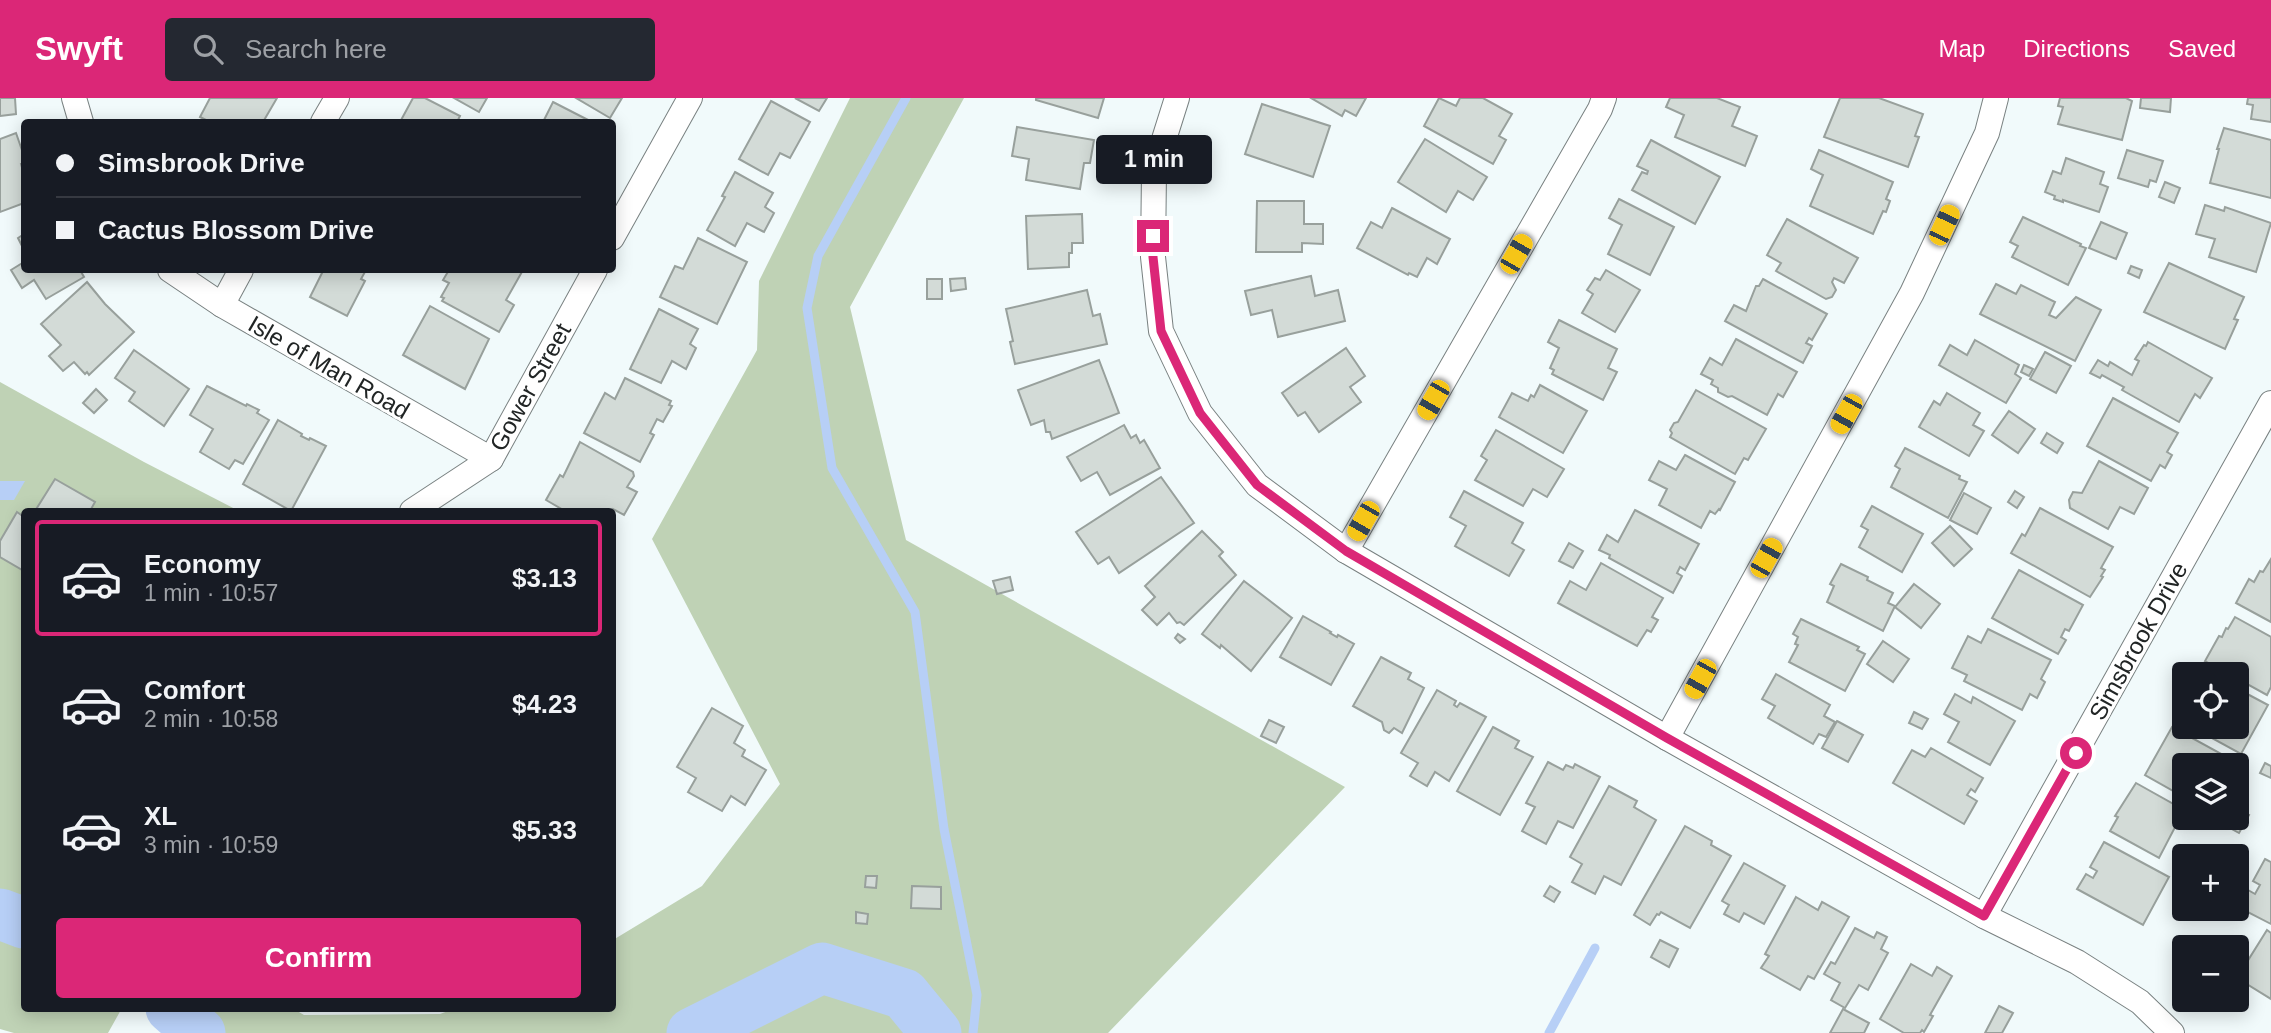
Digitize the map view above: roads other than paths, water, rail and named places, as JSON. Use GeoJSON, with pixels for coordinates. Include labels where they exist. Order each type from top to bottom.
{"type":"FeatureCollection","features":[{"type":"Feature","properties":{"kind":"street"},"geometry":{"type":"LineString","coordinates":[[74,98],[80,119]]}},
{"type":"Feature","properties":{"kind":"street"},"geometry":{"type":"LineString","coordinates":[[325,119],[337,98]]}},
{"type":"Feature","properties":{"kind":"street"},"geometry":{"type":"LineString","coordinates":[[616,231],[690,98]]}},
{"type":"Feature","properties":{"kind":"street"},"geometry":{"type":"LineString","coordinates":[[1177,98],[1154,171],[1153,257],[1161,331],[1200,413],[1257,485],[1346,551],[1667,738],[1984,916],[2077,962],[2140,1002],[2172,1033]]}},
{"type":"Feature","properties":{"kind":"street"},"geometry":{"type":"LineString","coordinates":[[1346,551],[1604,98]]}},
{"type":"Feature","properties":{"kind":"street"},"geometry":{"type":"LineString","coordinates":[[1667,738],[1912,293],[1987,133],[1997,98]]}},
{"type":"Feature","properties":{"kind":"street","name":"Isle of Man Road"},"geometry":{"type":"LineString","coordinates":[[174,273],[222,305],[491,459]]}},
{"type":"Feature","properties":{"kind":"street"},"geometry":{"type":"LineString","coordinates":[[222,305],[239,273]]}},
{"type":"Feature","properties":{"kind":"street","name":"Gower Street"},"geometry":{"type":"LineString","coordinates":[[417,508],[491,459],[593,273]]}},
{"type":"Feature","properties":{"kind":"street","name":"Simsbrook Drive"},"geometry":{"type":"LineString","coordinates":[[1984,916],[2271,403]]}},
{"type":"Feature","properties":{"kind":"water"},"geometry":{"type":"Polygon","coordinates":[[[0,481],[25,481],[14,500],[0,500],[0,481]]]}},
{"type":"Feature","properties":{"kind":"waterway"},"geometry":{"type":"LineString","coordinates":[[906,98],[818,256],[807,308],[832,468],[915,612],[944,829],[977,995],[973,1033]]}},
{"type":"Feature","properties":{"kind":"waterway"},"geometry":{"type":"LineString","coordinates":[[0,914],[21,922]]}},
{"type":"Feature","properties":{"kind":"waterway"},"geometry":{"type":"LineString","coordinates":[[1549,1033],[1595,948]]}},
{"type":"Feature","properties":{"kind":"waterway"},"geometry":{"type":"LineString","coordinates":[[692,1033],[822,968],[904,994],[936,1033]]}},
{"type":"Feature","properties":{"kind":"waterway"},"geometry":{"type":"LineString","coordinates":[[176,1012],[200,1033]]}}]}
